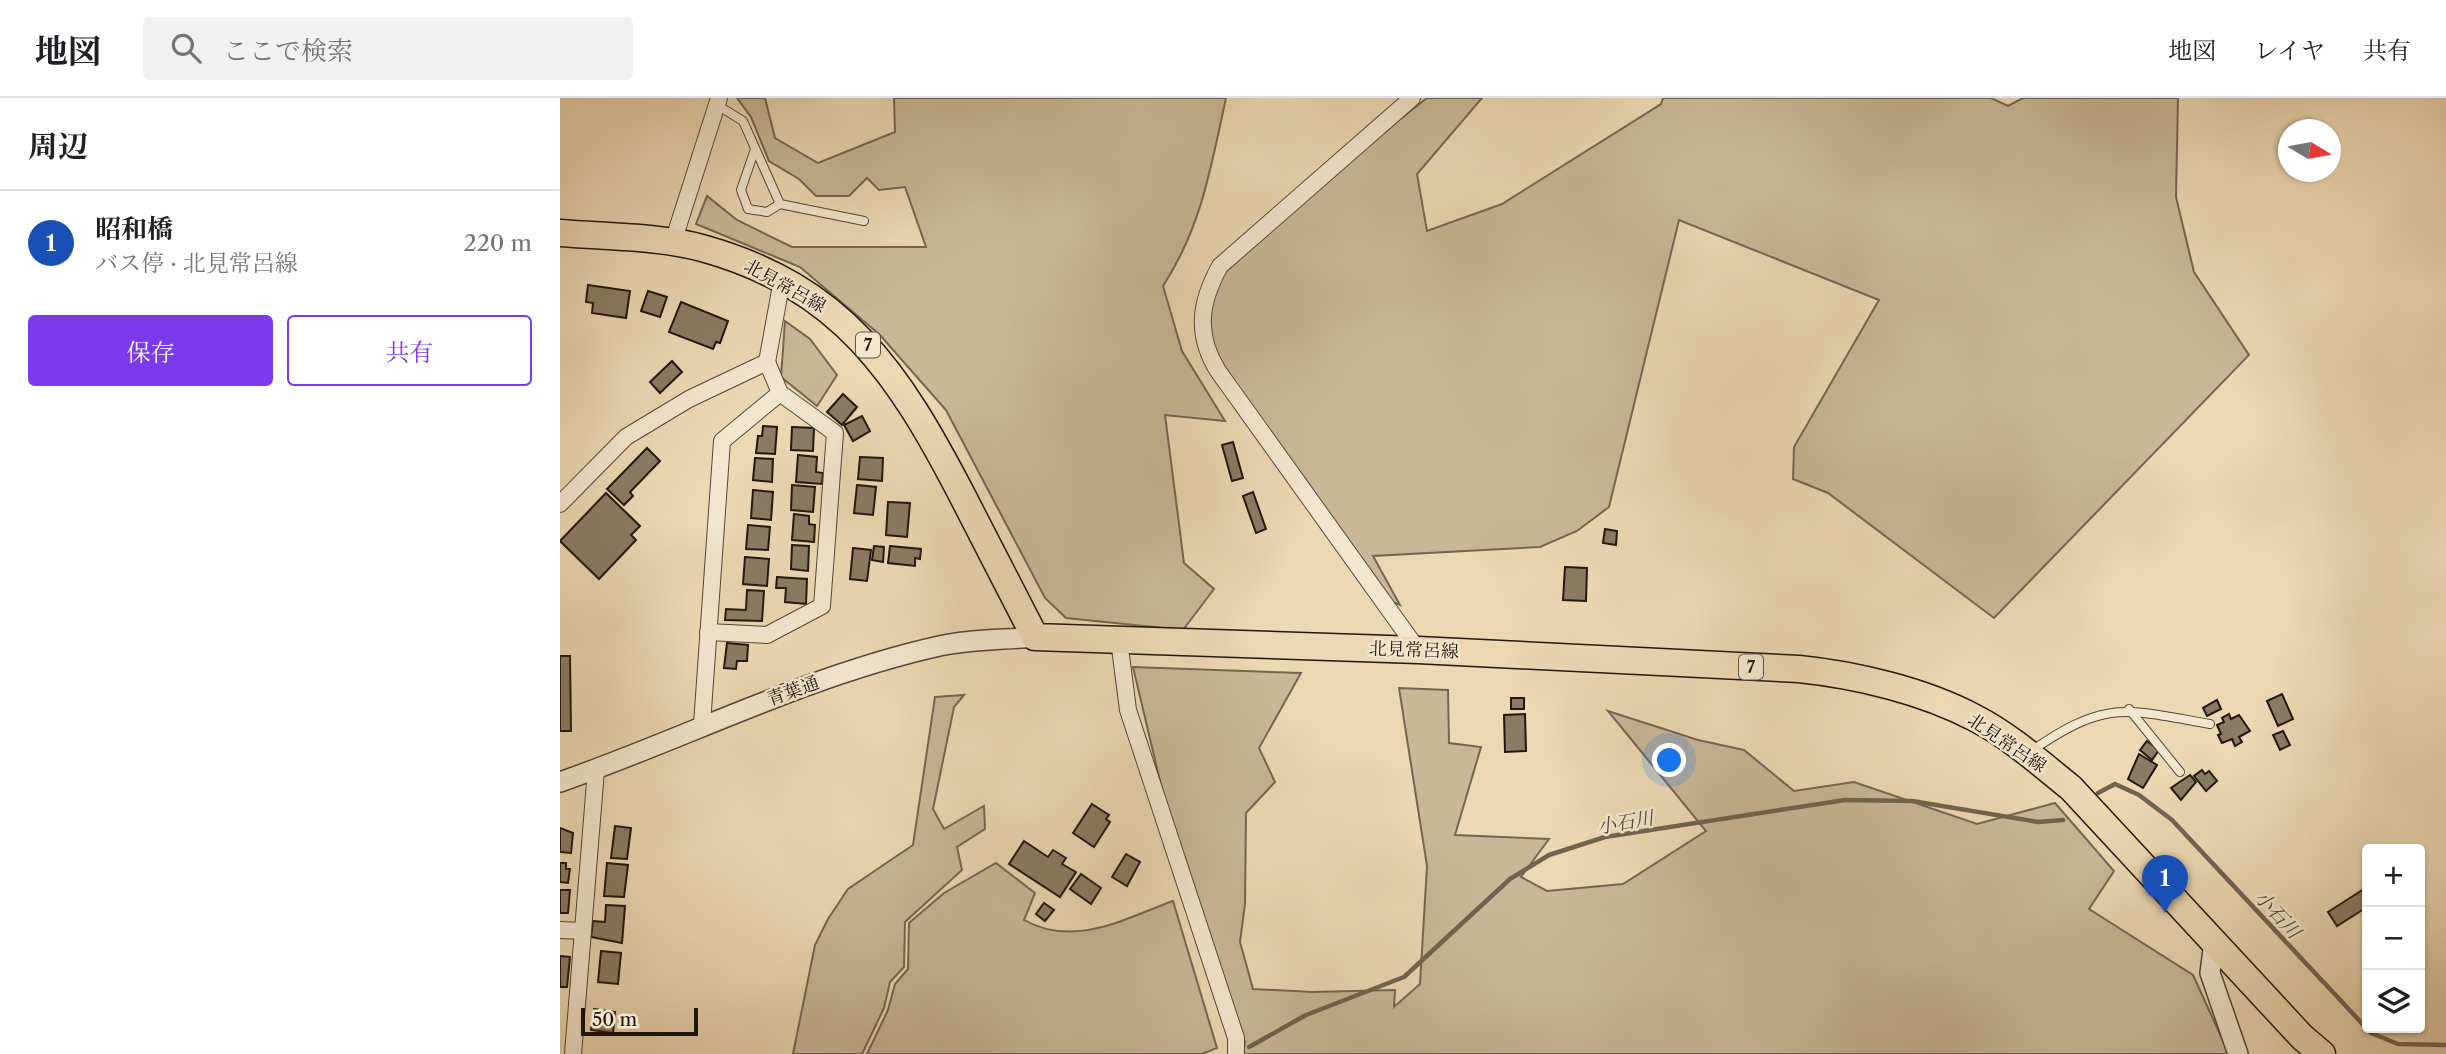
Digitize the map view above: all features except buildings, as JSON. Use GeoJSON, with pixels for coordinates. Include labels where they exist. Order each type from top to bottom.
{"type":"FeatureCollection","features":[{"type":"Feature","properties":{"kind":"main road","name":"北見常呂線"},"geometry":{"type":"LineString","coordinates":[[560,233],[673,242],[738,260],[782,280],[825,306],[855,332],[901,387],[935,444],[1035,637],[1418,650],[1846,674],[1892,687],[1975,718],[2028,753],[2071,788],[2322,1054]]}},
{"type":"Feature","properties":{"kind":"street"},"geometry":{"type":"LineString","coordinates":[[1412,98],[1220,266],[1202,304],[1209,356],[1218,371],[1418,650]]}},
{"type":"Feature","properties":{"kind":"street"},"geometry":{"type":"LineString","coordinates":[[673,242],[718,102]]}},
{"type":"Feature","properties":{"kind":"street"},"geometry":{"type":"LineString","coordinates":[[708,632],[767,635],[822,606],[835,433],[780,393],[767,362],[782,280]]}},
{"type":"Feature","properties":{"kind":"street"},"geometry":{"type":"LineString","coordinates":[[560,504],[626,437],[689,400],[767,362]]}},
{"type":"Feature","properties":{"kind":"street"},"geometry":{"type":"LineString","coordinates":[[702,724],[722,441],[780,393]]}},
{"type":"Feature","properties":{"kind":"street","name":"青葉通"},"geometry":{"type":"LineString","coordinates":[[560,782],[702,724],[858,668],[938,646],[1035,637]]}},
{"type":"Feature","properties":{"kind":"street"},"geometry":{"type":"LineString","coordinates":[[1119,640],[1128,710],[1236,1038],[1236,1054]]}},
{"type":"Feature","properties":{"kind":"street"},"geometry":{"type":"LineString","coordinates":[[573,1054],[596,769]]}},
{"type":"Feature","properties":{"kind":"street"},"geometry":{"type":"LineString","coordinates":[[560,930],[583,931]]}},
{"type":"Feature","properties":{"kind":"street"},"geometry":{"type":"LineString","coordinates":[[2214,942],[2210,973],[2238,1054]]}},
{"type":"Feature","properties":{"kind":"lane"},"geometry":{"type":"LineString","coordinates":[[718,102],[743,121],[780,204]]}},
{"type":"Feature","properties":{"kind":"lane"},"geometry":{"type":"LineString","coordinates":[[755,149],[741,190],[748,209],[766,212],[780,204],[864,221]]}},
{"type":"Feature","properties":{"kind":"lane"},"geometry":{"type":"LineString","coordinates":[[2028,753],[2059,732],[2089,718],[2129,709],[2210,724]]}},
{"type":"Feature","properties":{"kind":"lane"},"geometry":{"type":"LineString","coordinates":[[2129,709],[2180,772]]}},
{"type":"Feature","properties":{"kind":"shaded area"},"geometry":{"type":"Polygon","coordinates":[[[737,98],[765,98],[775,138],[818,163],[895,132],[894,98],[1226,98],[1210,172],[1196,218],[1163,286],[1182,351],[1225,421],[1165,415],[1184,563],[1214,589],[1183,630],[1066,618],[1045,598],[946,410],[880,335],[800,267],[696,224],[707,196],[737,220],[792,247],[926,247],[905,187],[879,190],[867,178],[849,196],[816,196],[799,179],[769,161],[751,117],[737,98]]]}},
{"type":"Feature","properties":{"kind":"shaded area"},"geometry":{"type":"Polygon","coordinates":[[[1427,98],[1482,98],[1417,174],[1427,231],[1502,204],[1661,104],[1663,98],[1991,98],[2008,106],[2023,98],[2178,98],[2176,197],[2194,272],[2249,355],[1994,618],[1828,493],[1793,479],[1794,447],[1879,300],[1679,220],[1609,507],[1577,531],[1540,547],[1373,556],[1400,605],[1385,599],[1210,349],[1206,308],[1223,274],[1363,148],[1427,98]]]}},
{"type":"Feature","properties":{"kind":"shaded area"},"geometry":{"type":"Polygon","coordinates":[[[785,321],[810,339],[837,375],[817,406],[781,377],[785,321]]]}},
{"type":"Feature","properties":{"kind":"shaded area"},"geometry":{"type":"Polygon","coordinates":[[[1133,667],[1301,673],[1259,748],[1275,782],[1246,813],[1245,904],[1240,942],[1253,989],[1312,992],[1395,990],[1394,1007],[1420,984],[1427,866],[1399,688],[1448,690],[1449,743],[1481,747],[1455,835],[1549,839],[1521,877],[1547,891],[1623,884],[1706,831],[1608,711],[1698,740],[1744,750],[1794,791],[1854,782],[1977,824],[2055,803],[2114,871],[2089,909],[2193,975],[2229,1054],[1243,1054],[1245,1042],[1175,844],[1133,667]]]}},
{"type":"Feature","properties":{"kind":"shaded area"},"geometry":{"type":"Polygon","coordinates":[[[964,695],[954,707],[933,809],[944,829],[984,806],[985,829],[957,847],[962,870],[905,922],[904,967],[890,982],[884,1008],[862,1054],[793,1054],[815,945],[848,889],[913,845],[935,697],[964,695]]]}},
{"type":"Feature","properties":{"kind":"shaded area"},"geometry":{"type":"Polygon","coordinates":[[[996,863],[1035,893],[1024,920],[1043,928],[1080,931],[1099,928],[1173,901],[1217,1048],[1202,1054],[867,1054],[888,1010],[895,984],[908,969],[909,923],[944,893],[996,863]]]}},
{"type":"Feature","properties":{"kind":"waterway","name":"小石川"},"geometry":{"type":"LineString","coordinates":[[2098,793],[2115,784],[2139,795],[2172,820],[2371,1033],[2398,1044],[2446,1045]]}},
{"type":"Feature","properties":{"kind":"waterway","name":"小石川"},"geometry":{"type":"LineString","coordinates":[[1249,1047],[1306,1015],[1404,977],[1510,879],[1549,855],[1605,837],[1845,800],[1912,801],[2038,822],[2063,820]]}},
{"type":"Feature","properties":{"kind":"place","name":"昭和橋"},"geometry":{"type":"Point","coordinates":[2165,913]}}]}
